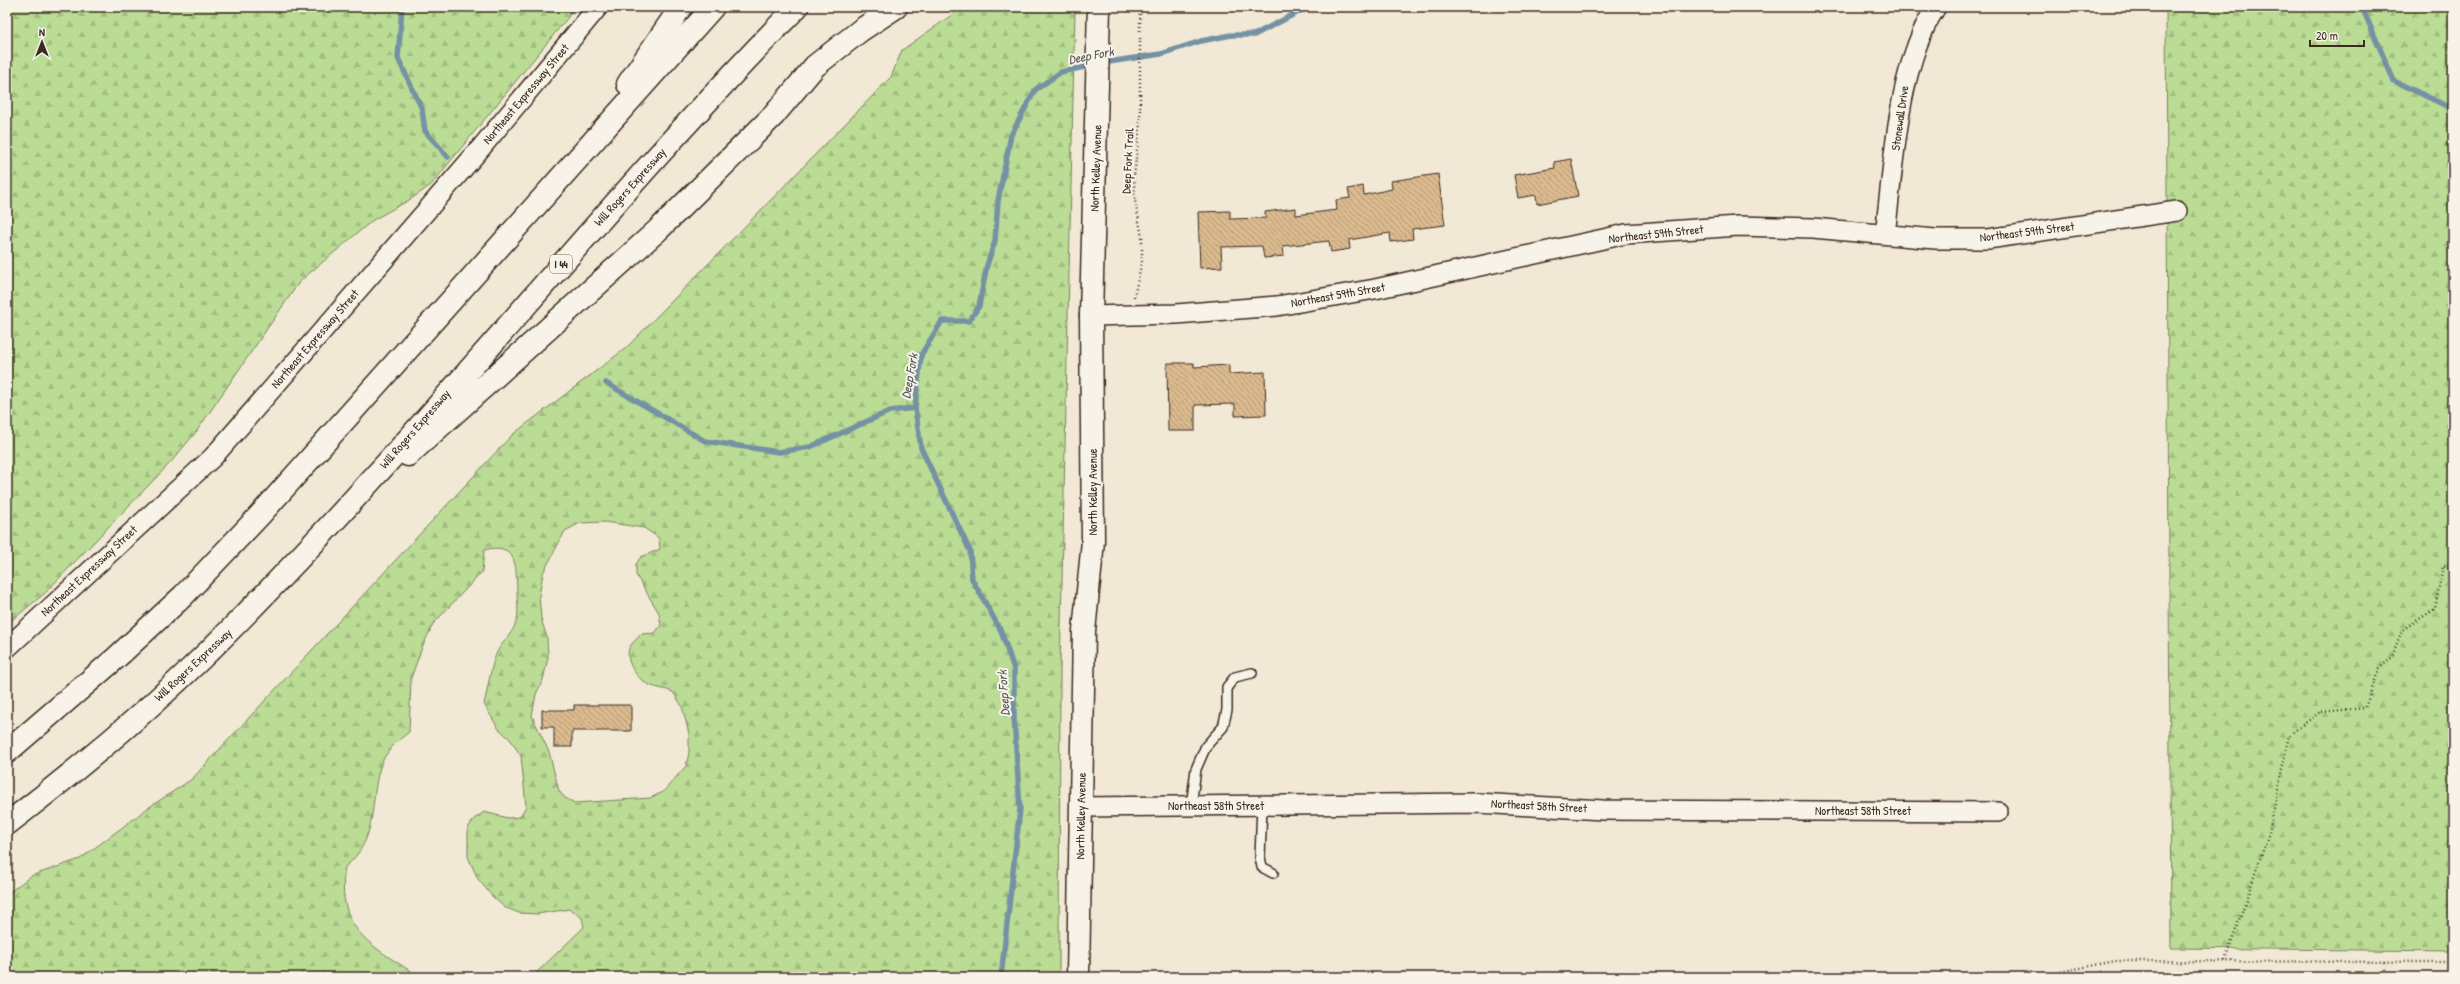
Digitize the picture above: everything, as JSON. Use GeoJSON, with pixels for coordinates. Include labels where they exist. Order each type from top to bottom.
{"type":"FeatureCollection","features":[{"type":"Feature","properties":{"kind":"main road"},"geometry":{"type":"LineString","coordinates":[[576,161],[681,7]]}},
{"type":"Feature","properties":{"kind":"main road"},"geometry":{"type":"LineString","coordinates":[[7,752],[47,719],[182,596],[254,522],[713,7]]}},
{"type":"Feature","properties":{"kind":"main road","name":"Will Rogers Expressway"},"geometry":{"type":"LineString","coordinates":[[7,824],[135,719],[226,634],[330,526],[619,198],[732,73],[797,7]]}},
{"type":"Feature","properties":{"kind":"main road"},"geometry":{"type":"LineString","coordinates":[[330,526],[659,229],[774,115],[815,66],[861,30],[896,7]]}},
{"type":"Feature","properties":{"kind":"main road","name":"North Kelley Avenue"},"geometry":{"type":"LineString","coordinates":[[1078,977],[1084,631],[1093,541],[1091,316],[1097,132],[1099,7]]}},
{"type":"Feature","properties":{"kind":"main road"},"geometry":{"type":"LineString","coordinates":[[7,741],[47,719]]}},
{"type":"Feature","properties":{"kind":"street","name":"Northeast Expressway Street"},"geometry":{"type":"LineString","coordinates":[[7,648],[213,457],[480,149],[598,7]]}},
{"type":"Feature","properties":{"kind":"street","name":"Stonewall Drive"},"geometry":{"type":"LineString","coordinates":[[1885,234],[1906,77],[1927,21],[1936,7]]}},
{"type":"Feature","properties":{"kind":"street","name":"Northeast 59th Street"},"geometry":{"type":"LineString","coordinates":[[1091,316],[1176,314],[1277,306],[1375,289],[1626,234],[1738,226],[1813,228],[1935,239],[1988,239],[2177,211]]}},
{"type":"Feature","properties":{"kind":"street","name":"Northeast 58th Street"},"geometry":{"type":"LineString","coordinates":[[1081,807],[1477,803],[1603,810],[1998,812]]}},
{"type":"Feature","properties":{"kind":"lane"},"geometry":{"type":"LineString","coordinates":[[1191,806],[1196,769],[1206,746],[1223,727],[1227,710],[1227,686],[1235,677],[1252,673]]}},
{"type":"Feature","properties":{"kind":"lane"},"geometry":{"type":"LineString","coordinates":[[1262,806],[1260,857],[1262,867],[1273,873]]}},
{"type":"Feature","properties":{"kind":"path","name":"Deep Fork Trail"},"geometry":{"type":"LineString","coordinates":[[1130,315],[1142,262],[1142,237],[1135,201],[1134,177],[1140,123],[1140,7]]}},
{"type":"Feature","properties":{"kind":"path"},"geometry":{"type":"LineString","coordinates":[[2224,961],[2269,833],[2288,734],[2320,712],[2365,708],[2380,669],[2392,657],[2402,630],[2435,609],[2443,565],[2453,568]]}},
{"type":"Feature","properties":{"kind":"path"},"geometry":{"type":"LineString","coordinates":[[2033,977],[2115,961],[2453,962]]}},
{"type":"Feature","properties":{"kind":"path"},"geometry":{"type":"LineString","coordinates":[[2384,962],[2386,977]]}},
{"type":"Feature","properties":{"kind":"path"},"geometry":{"type":"LineString","coordinates":[[2045,975],[2050,977]]}},
{"type":"Feature","properties":{"kind":"green space"},"geometry":{"type":"Polygon","coordinates":[[[7,7],[573,7],[569,16],[431,185],[411,199],[373,220],[300,281],[196,432],[171,462],[44,594],[7,624],[7,7]]]}},
{"type":"Feature","properties":{"kind":"green space"},"geometry":{"type":"Polygon","coordinates":[[[963,7],[1074,7],[1075,10],[1060,668],[1059,977],[532,977],[584,927],[582,918],[570,909],[537,914],[519,913],[504,907],[492,896],[478,879],[468,857],[468,828],[474,819],[484,812],[508,818],[520,817],[526,806],[521,756],[510,739],[498,728],[484,704],[496,655],[514,628],[518,613],[516,574],[513,558],[503,549],[495,548],[484,550],[482,572],[433,624],[421,650],[411,678],[409,732],[392,747],[382,762],[377,781],[368,833],[356,856],[345,867],[343,889],[346,907],[352,922],[373,946],[420,977],[7,977],[7,894],[31,876],[80,859],[148,808],[192,779],[512,435],[626,348],[891,77],[902,50],[963,7]],[[605,522],[580,523],[565,531],[543,573],[539,596],[541,618],[547,638],[548,658],[543,680],[536,694],[532,716],[549,752],[559,791],[565,798],[575,803],[650,798],[663,792],[686,766],[689,753],[689,734],[682,706],[673,692],[649,685],[644,682],[632,668],[628,657],[630,646],[641,634],[655,633],[661,625],[659,613],[636,575],[636,564],[641,557],[660,549],[659,538],[644,528],[605,522]]]}},
{"type":"Feature","properties":{"kind":"green space"},"geometry":{"type":"Polygon","coordinates":[[[2166,7],[2453,7],[2453,951],[2171,948],[2166,7]]]}},
{"type":"Feature","properties":{"kind":"building"},"geometry":{"type":"Polygon","coordinates":[[[1571,159],[1578,196],[1537,204],[1536,195],[1518,198],[1514,175],[1555,168],[1554,162],[1571,159]]]}},
{"type":"Feature","properties":{"kind":"building"},"geometry":{"type":"Polygon","coordinates":[[[1438,174],[1445,225],[1412,229],[1413,239],[1391,242],[1390,233],[1349,240],[1350,249],[1331,252],[1329,241],[1283,246],[1284,256],[1264,258],[1262,246],[1221,247],[1222,267],[1200,268],[1198,212],[1230,211],[1230,219],[1266,218],[1265,212],[1296,208],[1296,215],[1337,210],[1336,200],[1350,198],[1348,189],[1363,186],[1364,195],[1392,189],[1391,181],[1438,174]]]}},
{"type":"Feature","properties":{"kind":"building"},"geometry":{"type":"Polygon","coordinates":[[[1167,363],[1194,363],[1194,367],[1229,365],[1229,374],[1265,372],[1266,415],[1235,416],[1235,404],[1195,405],[1195,431],[1168,431],[1167,363]]]}},
{"type":"Feature","properties":{"kind":"building"},"geometry":{"type":"Polygon","coordinates":[[[574,705],[631,705],[631,731],[572,731],[572,747],[554,747],[554,727],[542,727],[542,710],[574,710],[574,705]]]}},
{"type":"Feature","properties":{"kind":"waterway"},"geometry":{"type":"LineString","coordinates":[[402,7],[398,58],[422,109],[425,131],[448,157]]}},
{"type":"Feature","properties":{"kind":"waterway","name":"Deep Fork"},"geometry":{"type":"LineString","coordinates":[[1102,63],[1161,54],[1201,41],[1231,35],[1254,35],[1308,7]]}},
{"type":"Feature","properties":{"kind":"waterway","name":"Deep Fork"},"geometry":{"type":"LineString","coordinates":[[2362,7],[2394,81],[2453,109]]}},
{"type":"Feature","properties":{"kind":"waterway","name":"Deep Fork"},"geometry":{"type":"LineString","coordinates":[[1001,977],[1020,809],[1014,718],[1014,669],[1001,631],[972,579],[970,551],[921,448],[915,408],[921,355],[942,321],[969,321],[979,306],[987,265],[995,241],[998,201],[1011,135],[1035,90],[1061,72],[1094,65]]}},
{"type":"Feature","properties":{"kind":"waterway"},"geometry":{"type":"LineString","coordinates":[[606,383],[705,441],[779,452],[810,447],[890,411],[915,408]]}}]}
